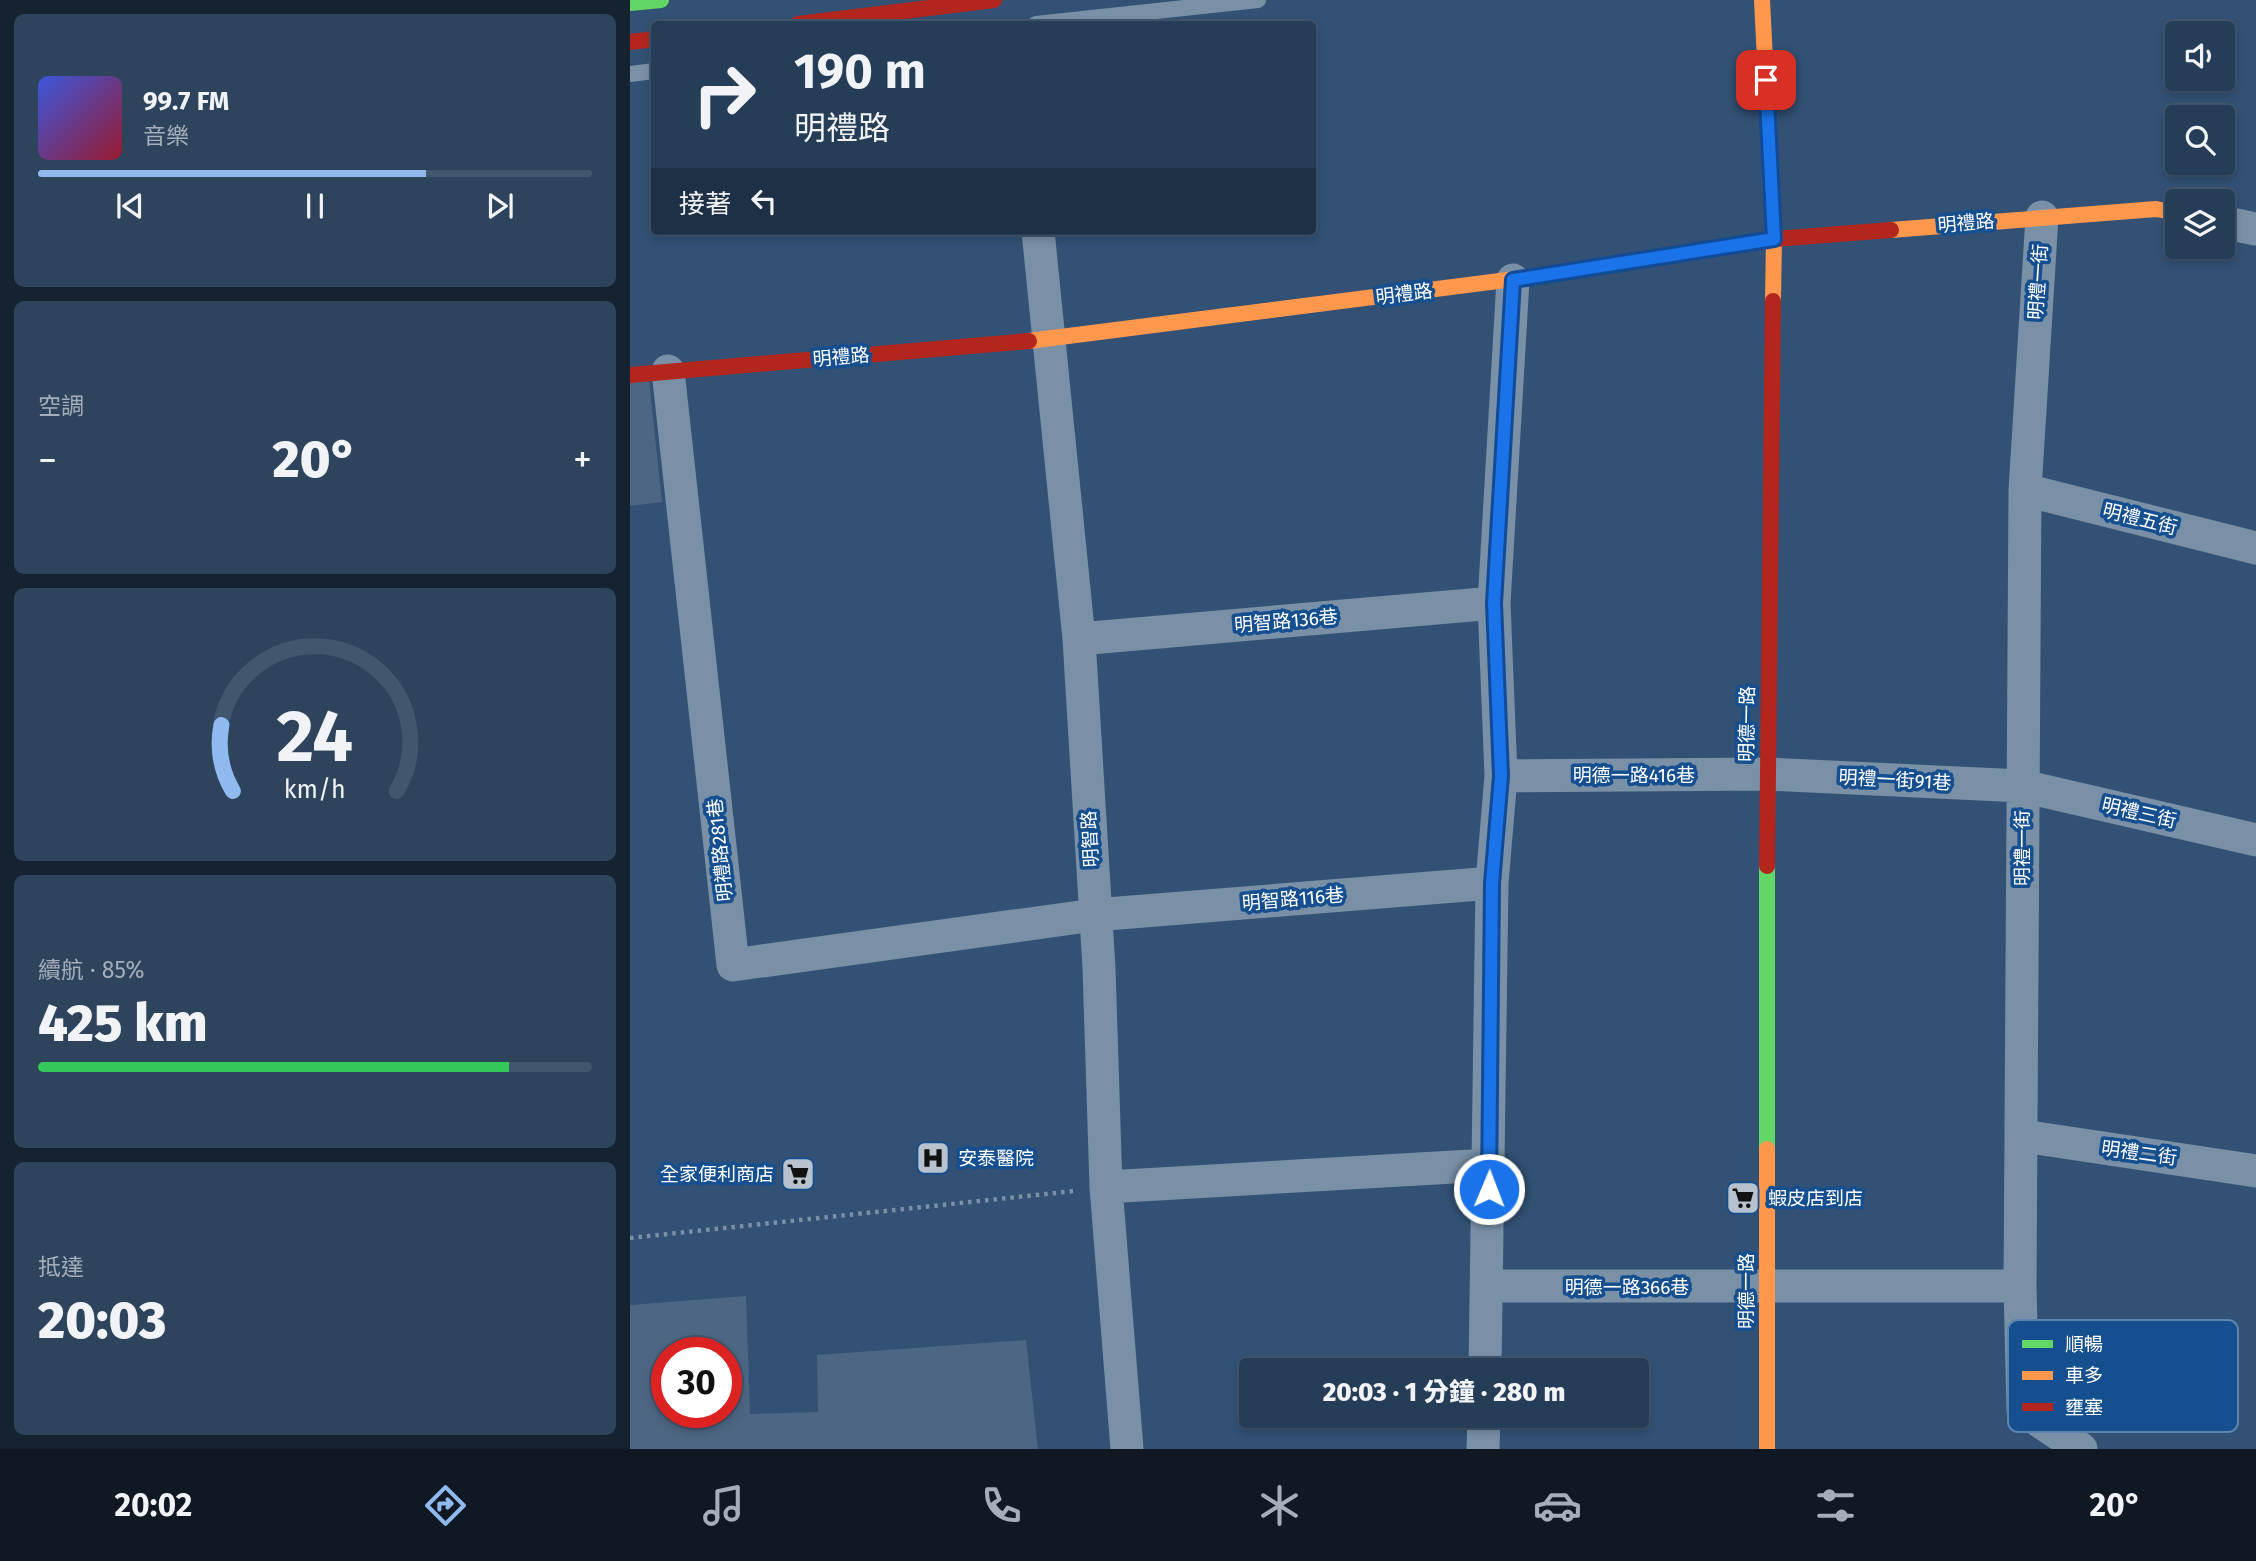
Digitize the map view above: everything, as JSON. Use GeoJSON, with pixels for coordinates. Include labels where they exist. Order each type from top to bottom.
{"type":"FeatureCollection","features":[{"type":"Feature","properties":{"kind":"street"},"geometry":{"type":"LineString","coordinates":[[630,4],[661,0]]}},
{"type":"Feature","properties":{"kind":"street"},"geometry":{"type":"LineString","coordinates":[[822,21],[994,0]]}},
{"type":"Feature","properties":{"kind":"street","name":"明德一路"},"geometry":{"type":"LineString","coordinates":[[1762,0],[1774,239],[1767,774],[1767,1449]]}},
{"type":"Feature","properties":{"kind":"street"},"geometry":{"type":"LineString","coordinates":[[630,42],[651,39]]}},
{"type":"Feature","properties":{"kind":"street","name":"明禮路"},"geometry":{"type":"LineString","coordinates":[[630,375],[1048,339],[1513,280],[1774,239],[2042,217],[2156,209],[2165,211]]}},
{"type":"Feature","properties":{"kind":"street","name":"明禮一街"},"geometry":{"type":"LineString","coordinates":[[2021,1320],[2025,490],[2042,217]]}},
{"type":"Feature","properties":{"kind":"street"},"geometry":{"type":"LineString","coordinates":[[2235,225],[2256,229]]}},
{"type":"Feature","properties":{"kind":"street","name":"明智路"},"geometry":{"type":"LineString","coordinates":[[1038,235],[1079,639],[1098,968],[1106,1187],[1127,1449]]}},
{"type":"Feature","properties":{"kind":"street"},"geometry":{"type":"LineString","coordinates":[[1485,1358],[1492,883],[1501,776],[1494,603],[1513,280]]}},
{"type":"Feature","properties":{"kind":"street","name":"明禮路281巷"},"geometry":{"type":"LineString","coordinates":[[668,371],[733,965],[1094,915]]}},
{"type":"Feature","properties":{"kind":"street","name":"明禮五街"},"geometry":{"type":"LineString","coordinates":[[2025,490],[2256,548]]}},
{"type":"Feature","properties":{"kind":"street","name":"明智路136巷"},"geometry":{"type":"LineString","coordinates":[[1079,639],[1494,603]]}},
{"type":"Feature","properties":{"kind":"street","name":"明德一路416巷"},"geometry":{"type":"LineString","coordinates":[[1501,776],[1767,774]]}},
{"type":"Feature","properties":{"kind":"street","name":"明禮一街91巷"},"geometry":{"type":"LineString","coordinates":[[1767,774],[2022,786]]}},
{"type":"Feature","properties":{"kind":"street","name":"明禮三街"},"geometry":{"type":"LineString","coordinates":[[2022,786],[2256,840]]}},
{"type":"Feature","properties":{"kind":"street","name":"明智路116巷"},"geometry":{"type":"LineString","coordinates":[[1094,915],[1492,883]]}},
{"type":"Feature","properties":{"kind":"street","name":"明禮二街"},"geometry":{"type":"LineString","coordinates":[[2023,1136],[2256,1171]]}},
{"type":"Feature","properties":{"kind":"street"},"geometry":{"type":"LineString","coordinates":[[1106,1187],[1489,1165]]}},
{"type":"Feature","properties":{"kind":"street","name":"明德一路366巷"},"geometry":{"type":"LineString","coordinates":[[1487,1286],[2020,1286]]}},
{"type":"Feature","properties":{"kind":"street"},"geometry":{"type":"LineString","coordinates":[[1483,1449],[1484,1428]]}},
{"type":"Feature","properties":{"kind":"street","name":"明禮一街"},"geometry":{"type":"LineString","coordinates":[[2056,1432],[2081,1449]]}},
{"type":"Feature","properties":{"kind":"lane"},"geometry":{"type":"LineString","coordinates":[[1064,21],[1258,0]]}},
{"type":"Feature","properties":{"kind":"lane"},"geometry":{"type":"LineString","coordinates":[[630,74],[651,71]]}},
{"type":"Feature","properties":{"kind":"path"},"geometry":{"type":"LineString","coordinates":[[630,1238],[1106,1187]]}},
{"type":"Feature","properties":{"kind":"building"},"geometry":{"type":"Polygon","coordinates":[[[649,380],[662,502],[630,506],[630,382],[649,380]]]}},
{"type":"Feature","properties":{"kind":"building"},"geometry":{"type":"Polygon","coordinates":[[[746,1296],[750,1414],[818,1412],[817,1355],[1026,1340],[1038,1449],[630,1449],[630,1305],[746,1296]]]}},
{"type":"Feature","properties":{"kind":"traffic: fast"},"geometry":{"type":"LineString","coordinates":[[630,3],[661,0]]}},
{"type":"Feature","properties":{"kind":"traffic: fast"},"geometry":{"type":"LineString","coordinates":[[1767,866],[1767,1149]]}},
{"type":"Feature","properties":{"kind":"traffic: slow"},"geometry":{"type":"LineString","coordinates":[[1762,0],[1774,239],[1773,301]]}},
{"type":"Feature","properties":{"kind":"traffic: slow"},"geometry":{"type":"LineString","coordinates":[[1891,230],[2156,209],[2165,211]]}},
{"type":"Feature","properties":{"kind":"traffic: slow"},"geometry":{"type":"LineString","coordinates":[[1029,341],[1546,275]]}},
{"type":"Feature","properties":{"kind":"traffic: slow"},"geometry":{"type":"LineString","coordinates":[[1767,1149],[1767,1449]]}},
{"type":"Feature","properties":{"kind":"traffic: jam"},"geometry":{"type":"LineString","coordinates":[[822,21],[994,0]]}},
{"type":"Feature","properties":{"kind":"traffic: jam"},"geometry":{"type":"LineString","coordinates":[[630,42],[651,39]]}},
{"type":"Feature","properties":{"kind":"traffic: jam"},"geometry":{"type":"LineString","coordinates":[[1546,275],[1774,239],[1891,230]]}},
{"type":"Feature","properties":{"kind":"traffic: jam"},"geometry":{"type":"LineString","coordinates":[[1767,866],[1773,301]]}},
{"type":"Feature","properties":{"kind":"traffic: jam"},"geometry":{"type":"LineString","coordinates":[[630,375],[1029,341]]}},
{"type":"Feature","properties":{"kind":"place","name":"安泰醫院"},"geometry":{"type":"Point","coordinates":[933,1158]}},
{"type":"Feature","properties":{"kind":"place","name":"全家便利商店"},"geometry":{"type":"Point","coordinates":[798,1174]}},
{"type":"Feature","properties":{"kind":"place","name":"蝦皮店到店"},"geometry":{"type":"Point","coordinates":[1743,1198]}},
{"type":"Feature","properties":{"kind":"route"},"geometry":{"type":"LineString","coordinates":[[1489,1189],[1492,883],[1501,776],[1494,603],[1513,280],[1774,239],[1766,80]]}}]}
